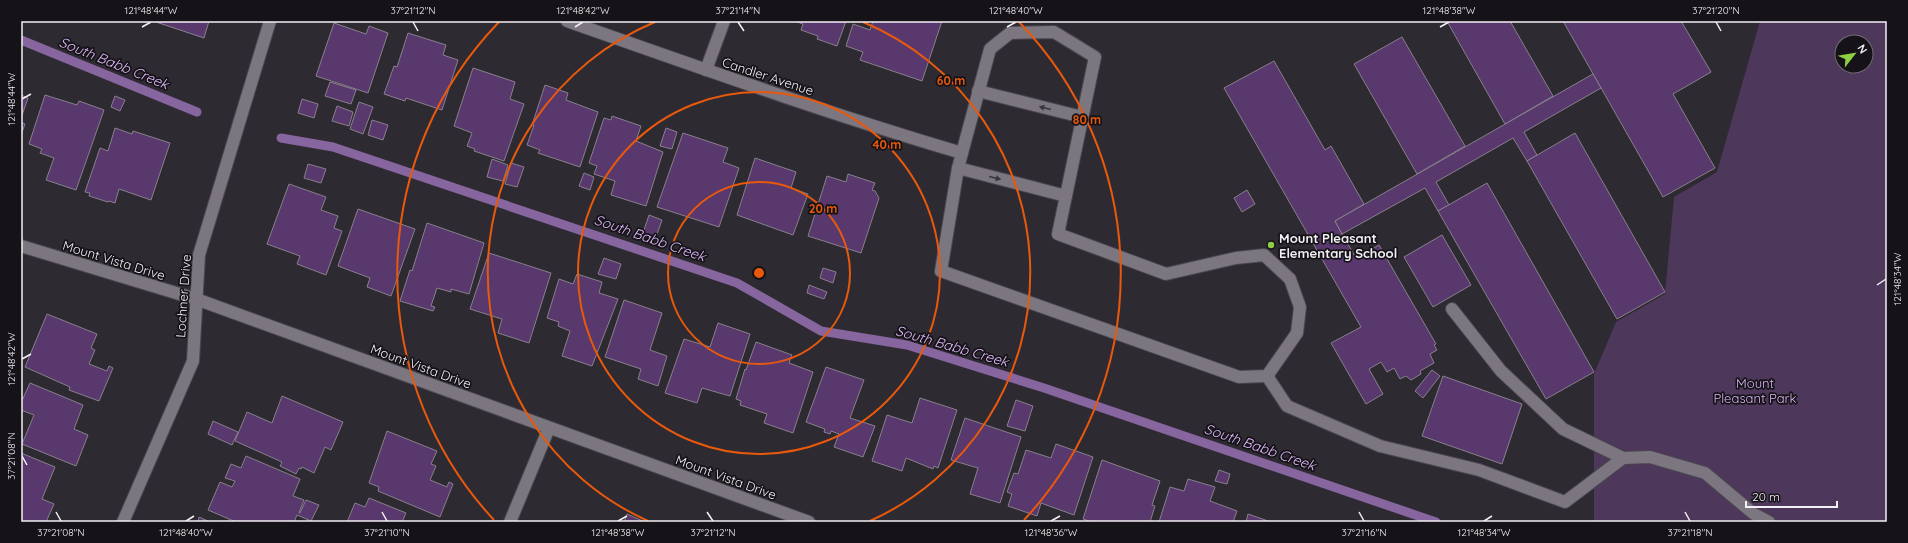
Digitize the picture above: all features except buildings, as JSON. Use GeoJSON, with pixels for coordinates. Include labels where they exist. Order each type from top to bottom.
{"type":"FeatureCollection","features":[{"type":"Feature","properties":{"kind":"street","name":"Lochner Drive"},"geometry":{"type":"LineString","coordinates":[[123,522],[193,360],[199,255],[270,21]]}},
{"type":"Feature","properties":{"kind":"street","name":"Candler Avenue"},"geometry":{"type":"LineString","coordinates":[[567,21],[706,70],[898,134],[962,152]]}},
{"type":"Feature","properties":{"kind":"street"},"geometry":{"type":"LineString","coordinates":[[706,70],[724,21]]}},
{"type":"Feature","properties":{"kind":"street"},"geometry":{"type":"LineString","coordinates":[[1054,32],[1095,57],[1058,234],[1166,274],[1236,258],[1264,254],[1290,279],[1300,307],[1298,333],[1267,376],[1239,377],[941,270],[958,168],[990,49],[1010,33],[1054,32]]}},
{"type":"Feature","properties":{"kind":"street"},"geometry":{"type":"LineString","coordinates":[[978,91],[1082,117]]}},
{"type":"Feature","properties":{"kind":"street"},"geometry":{"type":"LineString","coordinates":[[958,168],[1066,196]]}},
{"type":"Feature","properties":{"kind":"street","name":"Mount Vista Drive"},"geometry":{"type":"LineString","coordinates":[[21,246],[196,299],[809,522]]}},
{"type":"Feature","properties":{"kind":"street"},"geometry":{"type":"LineString","coordinates":[[1452,309],[1501,371],[1563,429],[1623,458],[1650,457],[1705,473],[1754,514],[1769,522]]}},
{"type":"Feature","properties":{"kind":"street"},"geometry":{"type":"LineString","coordinates":[[1267,376],[1287,406],[1380,446],[1479,470],[1565,502],[1623,458]]}},
{"type":"Feature","properties":{"kind":"street"},"geometry":{"type":"LineString","coordinates":[[510,522],[549,428]]}},
{"type":"Feature","properties":{"kind":"green space","name":"Mount Pleasant Park"},"geometry":{"type":"Polygon","coordinates":[[[1760,21],[1887,21],[1887,522],[1594,522],[1594,374],[1616,322],[1665,294],[1674,197],[1717,172],[1760,21]]]}},
{"type":"Feature","properties":{"kind":"waterway","name":"South Babb Creek"},"geometry":{"type":"LineString","coordinates":[[21,40],[197,112]]}},
{"type":"Feature","properties":{"kind":"waterway","name":"South Babb Creek"},"geometry":{"type":"LineString","coordinates":[[281,138],[333,147],[737,283],[821,331],[907,345],[1044,388],[1436,522]]}},
{"type":"Feature","properties":{"kind":"place","name":"Mount Pleasant Elementary School"},"geometry":{"type":"Point","coordinates":[1271,245]}}]}
